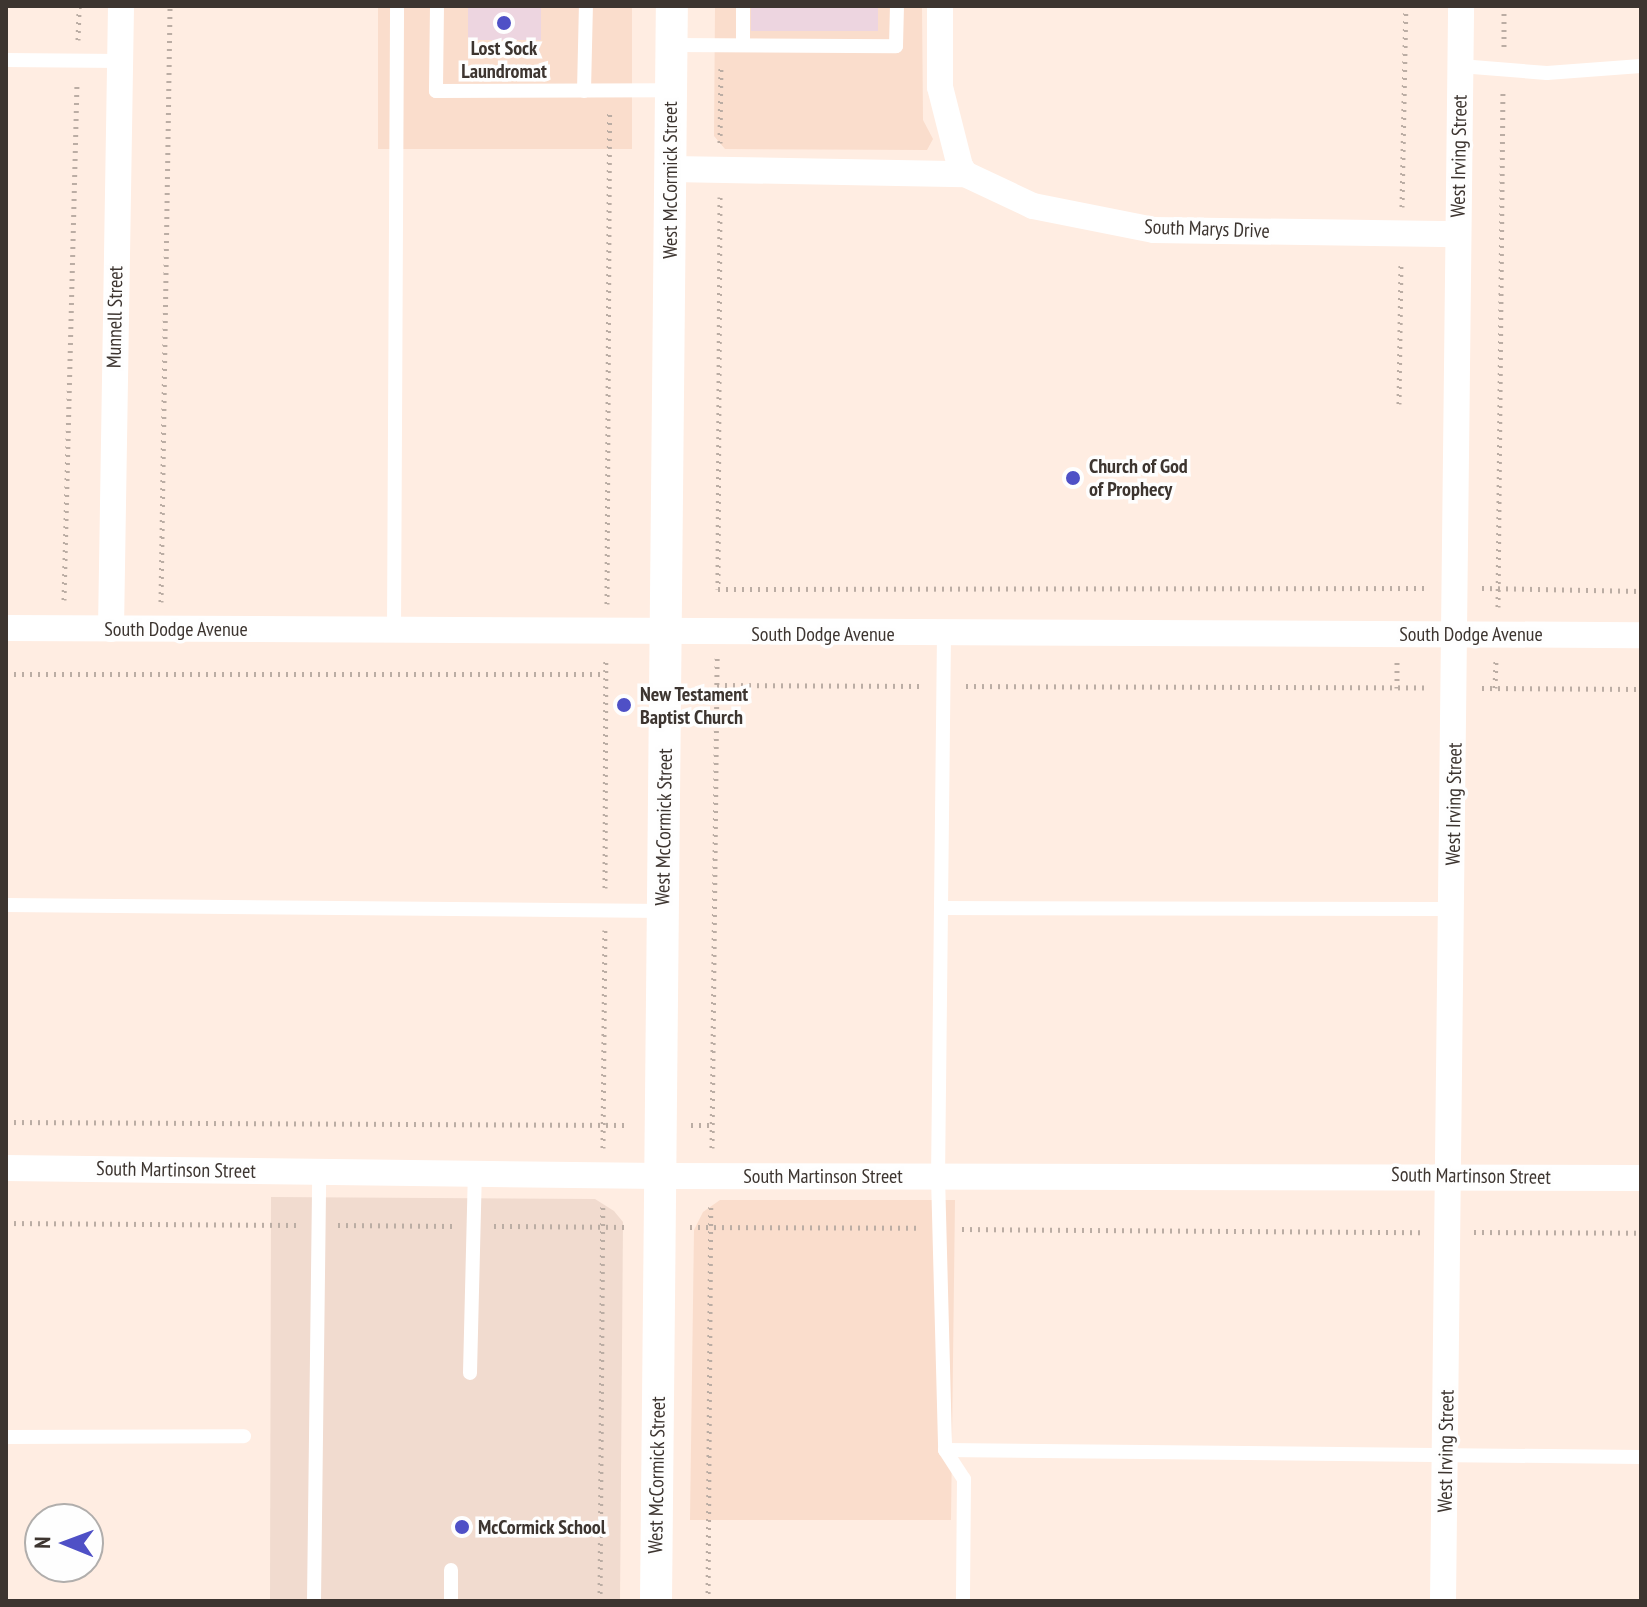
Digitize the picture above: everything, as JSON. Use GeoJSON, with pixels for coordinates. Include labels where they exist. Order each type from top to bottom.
{"type":"FeatureCollection","features":[{"type":"Feature","properties":{"kind":"street","name":"Munnell Street"},"geometry":{"type":"LineString","coordinates":[[111,629],[121,6]]}},
{"type":"Feature","properties":{"kind":"street","name":"West McCormick Street"},"geometry":{"type":"LineString","coordinates":[[656,1601],[672,6]]}},
{"type":"Feature","properties":{"kind":"street"},"geometry":{"type":"LineString","coordinates":[[940,6],[940,87],[965,174]]}},
{"type":"Feature","properties":{"kind":"street","name":"West Irving Street"},"geometry":{"type":"LineString","coordinates":[[1443,1601],[1461,6]]}},
{"type":"Feature","properties":{"kind":"street","name":"South Marys Drive"},"geometry":{"type":"LineString","coordinates":[[671,169],[965,174],[1033,206],[1154,230],[1458,234]]}},
{"type":"Feature","properties":{"kind":"street","name":"South Dodge Avenue"},"geometry":{"type":"LineString","coordinates":[[6,628],[666,634],[1641,635]]}},
{"type":"Feature","properties":{"kind":"street","name":"South Martinson Street"},"geometry":{"type":"LineString","coordinates":[[6,1168],[712,1177],[1450,1175],[1641,1178]]}},
{"type":"Feature","properties":{"kind":"lane"},"geometry":{"type":"LineString","coordinates":[[394,631],[397,6]]}},
{"type":"Feature","properties":{"kind":"lane"},"geometry":{"type":"LineString","coordinates":[[437,6],[436,91],[671,90]]}},
{"type":"Feature","properties":{"kind":"lane"},"geometry":{"type":"LineString","coordinates":[[584,91],[586,6]]}},
{"type":"Feature","properties":{"kind":"lane"},"geometry":{"type":"LineString","coordinates":[[743,6],[743,45]]}},
{"type":"Feature","properties":{"kind":"lane"},"geometry":{"type":"LineString","coordinates":[[672,45],[896,46],[897,6]]}},
{"type":"Feature","properties":{"kind":"lane"},"geometry":{"type":"LineString","coordinates":[[6,60],[120,61]]}},
{"type":"Feature","properties":{"kind":"lane"},"geometry":{"type":"LineString","coordinates":[[1460,66],[1547,73],[1641,66]]}},
{"type":"Feature","properties":{"kind":"lane"},"geometry":{"type":"LineString","coordinates":[[944,634],[938,1176],[945,1450],[964,1479],[963,1601]]}},
{"type":"Feature","properties":{"kind":"lane"},"geometry":{"type":"LineString","coordinates":[[6,905],[663,911]]}},
{"type":"Feature","properties":{"kind":"lane"},"geometry":{"type":"LineString","coordinates":[[941,908],[1452,909]]}},
{"type":"Feature","properties":{"kind":"lane"},"geometry":{"type":"LineString","coordinates":[[314,1601],[319,1172]]}},
{"type":"Feature","properties":{"kind":"lane"},"geometry":{"type":"LineString","coordinates":[[470,1373],[475,1174]]}},
{"type":"Feature","properties":{"kind":"lane"},"geometry":{"type":"LineString","coordinates":[[6,1437],[244,1436]]}},
{"type":"Feature","properties":{"kind":"lane"},"geometry":{"type":"LineString","coordinates":[[945,1450],[1641,1457]]}},
{"type":"Feature","properties":{"kind":"lane"},"geometry":{"type":"LineString","coordinates":[[451,1570],[451,1601]]}},
{"type":"Feature","properties":{"kind":"path"},"geometry":{"type":"LineString","coordinates":[[63,605],[79,6]]}},
{"type":"Feature","properties":{"kind":"path"},"geometry":{"type":"LineString","coordinates":[[160,611],[170,6]]}},
{"type":"Feature","properties":{"kind":"path"},"geometry":{"type":"LineString","coordinates":[[1495,688],[1499,589],[1504,6]]}},
{"type":"Feature","properties":{"kind":"path"},"geometry":{"type":"LineString","coordinates":[[708,1601],[721,45]]}},
{"type":"Feature","properties":{"kind":"path"},"geometry":{"type":"LineString","coordinates":[[600,1601],[610,91]]}},
{"type":"Feature","properties":{"kind":"path"},"geometry":{"type":"LineString","coordinates":[[718,589],[1455,588],[1641,591]]}},
{"type":"Feature","properties":{"kind":"path"},"geometry":{"type":"LineString","coordinates":[[6,674],[606,674]]}},
{"type":"Feature","properties":{"kind":"path"},"geometry":{"type":"LineString","coordinates":[[717,685],[1641,689]]}},
{"type":"Feature","properties":{"kind":"path"},"geometry":{"type":"LineString","coordinates":[[6,1122],[713,1125]]}},
{"type":"Feature","properties":{"kind":"path"},"geometry":{"type":"LineString","coordinates":[[6,1223],[1641,1233]]}},
{"type":"Feature","properties":{"kind":"shaded area"},"geometry":{"type":"Polygon","coordinates":[[[378,6],[632,6],[632,149],[378,149],[378,6]]]}},
{"type":"Feature","properties":{"kind":"shaded area"},"geometry":{"type":"Polygon","coordinates":[[[715,6],[922,6],[923,120],[933,139],[927,150],[725,149],[714,136],[715,6]]]}},
{"type":"Feature","properties":{"kind":"shaded area"},"geometry":{"type":"Polygon","coordinates":[[[271,1197],[595,1199],[614,1211],[623,1222],[620,1601],[270,1601],[271,1197]]]}},
{"type":"Feature","properties":{"kind":"shaded area"},"geometry":{"type":"Polygon","coordinates":[[[720,1200],[955,1200],[951,1520],[690,1520],[694,1230],[703,1212],[720,1200]]]}},
{"type":"Feature","properties":{"kind":"building","name":"Lost Sock Laundromat"},"geometry":{"type":"Polygon","coordinates":[[[468,6],[541,6],[541,40],[468,40],[468,6]]]}},
{"type":"Feature","properties":{"kind":"building"},"geometry":{"type":"Polygon","coordinates":[[[751,6],[878,6],[878,31],[751,31],[751,6]]]}},
{"type":"Feature","properties":{"kind":"place","name":"Lost Sock Laundromat"},"geometry":{"type":"Point","coordinates":[504,23]}},
{"type":"Feature","properties":{"kind":"place","name":"Church of God of Prophecy"},"geometry":{"type":"Point","coordinates":[1073,478]}},
{"type":"Feature","properties":{"kind":"place","name":"New Testament Baptist Church"},"geometry":{"type":"Point","coordinates":[624,705]}},
{"type":"Feature","properties":{"kind":"place","name":"McCormick School"},"geometry":{"type":"Point","coordinates":[462,1527]}}]}
